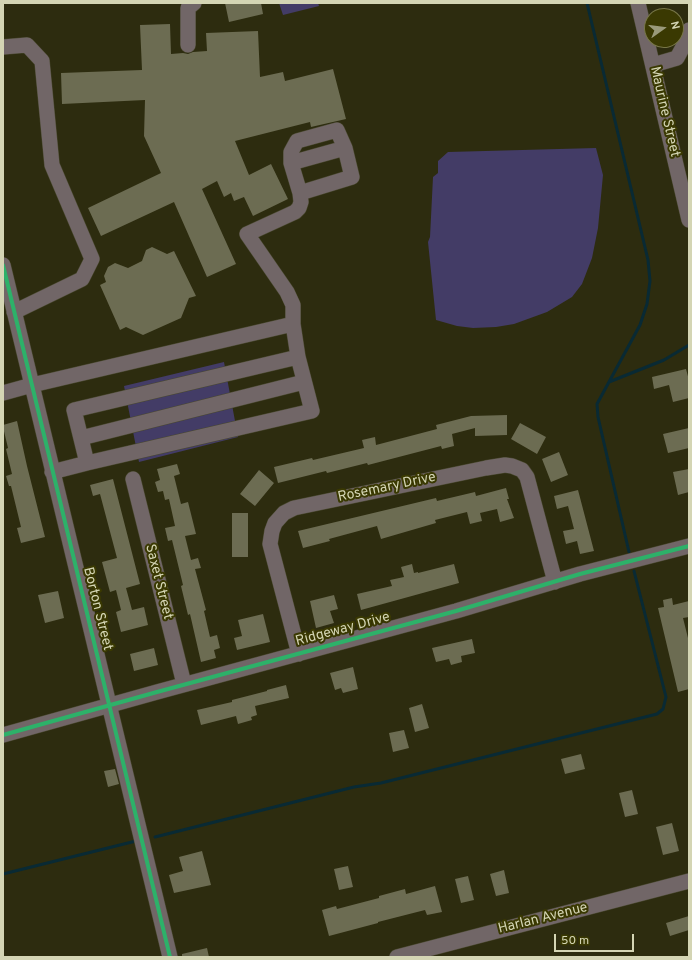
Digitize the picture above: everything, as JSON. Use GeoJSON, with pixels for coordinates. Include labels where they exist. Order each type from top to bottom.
{"type":"FeatureCollection","features":[{"type":"Feature","properties":{"kind":"street"},"geometry":{"type":"LineString","coordinates":[[188,45],[188,8],[194,3]]}},
{"type":"Feature","properties":{"kind":"street","name":"Maurine Street"},"geometry":{"type":"LineString","coordinates":[[638,3],[689,220]]}},
{"type":"Feature","properties":{"kind":"street"},"geometry":{"type":"LineString","coordinates":[[653,65],[677,58],[685,43],[689,30]]}},
{"type":"Feature","properties":{"kind":"street"},"geometry":{"type":"LineString","coordinates":[[3,47],[27,46],[42,61],[52,165],[92,259],[82,279],[14,312]]}},
{"type":"Feature","properties":{"kind":"street"},"geometry":{"type":"LineString","coordinates":[[52,472],[87,462],[312,411],[298,357],[292,305],[288,292],[248,234],[295,212],[299,208],[301,202],[300,193],[291,162],[345,148],[352,178],[300,193]]}},
{"type":"Feature","properties":{"kind":"street","name":"Borton Street"},"geometry":{"type":"LineString","coordinates":[[3,265],[170,957]]}},
{"type":"Feature","properties":{"kind":"street"},"geometry":{"type":"LineString","coordinates":[[3,393],[293,324]]}},
{"type":"Feature","properties":{"kind":"street"},"geometry":{"type":"LineString","coordinates":[[87,462],[74,410],[298,357]]}},
{"type":"Feature","properties":{"kind":"street"},"geometry":{"type":"LineString","coordinates":[[81,438],[304,382]]}},
{"type":"Feature","properties":{"kind":"street","name":"Rosemary Drive"},"geometry":{"type":"LineString","coordinates":[[299,654],[270,544],[275,523],[284,513],[294,508],[486,468],[504,465],[512,466],[522,470],[526,477],[554,582]]}},
{"type":"Feature","properties":{"kind":"street","name":"Saxet Street"},"geometry":{"type":"LineString","coordinates":[[133,479],[184,684]]}},
{"type":"Feature","properties":{"kind":"street","name":"Ridgeway Drive"},"geometry":{"type":"LineString","coordinates":[[3,735],[689,546]]}},
{"type":"Feature","properties":{"kind":"street","name":"Harlan Avenue"},"geometry":{"type":"LineString","coordinates":[[397,957],[689,881]]}},
{"type":"Feature","properties":{"kind":"shaded area"},"geometry":{"type":"Polygon","coordinates":[[[279,3],[318,3],[319,6],[283,15],[279,3]]]}},
{"type":"Feature","properties":{"kind":"shaded area"},"geometry":{"type":"Polygon","coordinates":[[[596,148],[603,175],[598,228],[592,258],[582,284],[572,297],[547,312],[514,324],[496,327],[473,328],[457,326],[436,320],[428,242],[430,237],[433,177],[438,173],[438,161],[448,152],[596,148]]]}},
{"type":"Feature","properties":{"kind":"shaded area"},"geometry":{"type":"Polygon","coordinates":[[[224,362],[238,437],[139,462],[124,386],[224,362]]]}},
{"type":"Feature","properties":{"kind":"building"},"geometry":{"type":"Polygon","coordinates":[[[225,3],[261,3],[263,14],[229,22],[225,3]]]}},
{"type":"Feature","properties":{"kind":"building"},"geometry":{"type":"Polygon","coordinates":[[[170,24],[171,54],[188,54],[207,51],[206,33],[258,31],[260,77],[283,72],[285,81],[333,69],[346,119],[311,127],[310,122],[235,141],[249,175],[271,164],[288,199],[253,216],[244,197],[234,201],[231,193],[224,197],[217,181],[202,189],[236,264],[207,277],[174,202],[101,236],[88,208],[161,173],[144,136],[145,100],[62,104],[61,73],[142,70],[140,25],[170,24]]]}},
{"type":"Feature","properties":{"kind":"building"},"geometry":{"type":"Polygon","coordinates":[[[152,247],[167,254],[174,251],[196,296],[189,298],[181,318],[143,335],[126,327],[120,330],[100,285],[106,282],[104,276],[108,267],[115,263],[128,268],[142,261],[146,250],[152,247]]]}},
{"type":"Feature","properties":{"kind":"building"},"geometry":{"type":"Polygon","coordinates":[[[686,369],[689,380],[689,398],[673,402],[669,385],[654,389],[652,377],[686,369]]]}},
{"type":"Feature","properties":{"kind":"building"},"geometry":{"type":"Polygon","coordinates":[[[507,415],[507,435],[475,436],[475,428],[452,434],[454,446],[442,449],[441,446],[368,465],[367,463],[327,473],[326,471],[278,483],[274,467],[312,458],[313,460],[364,448],[362,440],[375,437],[376,445],[437,429],[436,425],[471,416],[507,415]]]}},
{"type":"Feature","properties":{"kind":"building"},"geometry":{"type":"Polygon","coordinates":[[[17,421],[45,537],[21,543],[17,528],[21,527],[11,486],[9,486],[6,476],[12,474],[3,427],[3,425],[17,421]]]}},
{"type":"Feature","properties":{"kind":"building"},"geometry":{"type":"Polygon","coordinates":[[[520,423],[546,437],[537,454],[511,439],[520,423]]]}},
{"type":"Feature","properties":{"kind":"building"},"geometry":{"type":"Polygon","coordinates":[[[689,428],[689,448],[668,453],[663,434],[689,428]]]}},
{"type":"Feature","properties":{"kind":"building"},"geometry":{"type":"Polygon","coordinates":[[[559,452],[568,475],[551,482],[542,459],[559,452]]]}},
{"type":"Feature","properties":{"kind":"building"},"geometry":{"type":"Polygon","coordinates":[[[177,464],[180,474],[174,476],[181,504],[188,502],[196,534],[185,536],[191,560],[198,558],[201,568],[195,569],[206,610],[204,611],[210,637],[217,635],[220,648],[214,650],[216,658],[201,662],[190,614],[188,615],[181,586],[183,585],[172,540],[168,541],[165,528],[175,526],[169,499],[165,500],[163,491],[158,492],[155,482],[160,480],[157,469],[177,464]]]}},
{"type":"Feature","properties":{"kind":"building"},"geometry":{"type":"Polygon","coordinates":[[[689,469],[689,492],[678,495],[673,472],[689,469]]]}},
{"type":"Feature","properties":{"kind":"building"},"geometry":{"type":"Polygon","coordinates":[[[259,470],[274,483],[255,506],[240,494],[259,470]]]}},
{"type":"Feature","properties":{"kind":"building"},"geometry":{"type":"Polygon","coordinates":[[[113,479],[140,584],[126,588],[132,610],[144,607],[148,625],[121,632],[116,612],[121,610],[116,590],[110,592],[102,562],[117,558],[100,494],[93,496],[90,485],[113,479]]]}},
{"type":"Feature","properties":{"kind":"building"},"geometry":{"type":"Polygon","coordinates":[[[506,488],[509,499],[507,499],[514,518],[500,522],[497,509],[480,513],[482,521],[470,524],[467,512],[435,520],[436,523],[381,539],[377,526],[329,539],[330,541],[303,548],[298,531],[436,498],[437,501],[475,492],[476,496],[506,488]]]}},
{"type":"Feature","properties":{"kind":"building"},"geometry":{"type":"Polygon","coordinates":[[[578,490],[594,551],[580,554],[577,541],[566,544],[563,531],[574,529],[568,506],[557,509],[554,496],[578,490]]]}},
{"type":"Feature","properties":{"kind":"building"},"geometry":{"type":"Polygon","coordinates":[[[232,513],[248,513],[248,557],[232,557],[232,513]]]}},
{"type":"Feature","properties":{"kind":"building"},"geometry":{"type":"Polygon","coordinates":[[[412,564],[414,573],[418,573],[454,564],[459,583],[361,610],[357,594],[392,586],[390,580],[404,577],[401,567],[412,564]]]}},
{"type":"Feature","properties":{"kind":"building"},"geometry":{"type":"Polygon","coordinates":[[[58,591],[64,618],[45,623],[38,595],[58,591]]]}},
{"type":"Feature","properties":{"kind":"building"},"geometry":{"type":"Polygon","coordinates":[[[334,595],[338,609],[330,611],[334,623],[316,628],[310,601],[334,595]]]}},
{"type":"Feature","properties":{"kind":"building"},"geometry":{"type":"Polygon","coordinates":[[[672,598],[673,605],[689,601],[689,617],[683,618],[689,642],[689,689],[678,692],[658,608],[664,607],[663,600],[672,598]]]}},
{"type":"Feature","properties":{"kind":"building"},"geometry":{"type":"Polygon","coordinates":[[[263,614],[270,642],[237,650],[234,638],[242,636],[238,620],[263,614]]]}},
{"type":"Feature","properties":{"kind":"building"},"geometry":{"type":"Polygon","coordinates":[[[472,639],[475,653],[461,656],[462,662],[451,665],[449,659],[436,662],[432,648],[472,639]]]}},
{"type":"Feature","properties":{"kind":"building"},"geometry":{"type":"Polygon","coordinates":[[[154,648],[158,665],[134,671],[130,654],[154,648]]]}},
{"type":"Feature","properties":{"kind":"building"},"geometry":{"type":"Polygon","coordinates":[[[353,667],[358,689],[343,693],[341,688],[335,690],[330,673],[353,667]]]}},
{"type":"Feature","properties":{"kind":"building"},"geometry":{"type":"Polygon","coordinates":[[[286,685],[289,698],[255,706],[257,715],[251,717],[252,720],[238,724],[236,716],[201,725],[197,710],[232,702],[232,700],[286,685]]]}},
{"type":"Feature","properties":{"kind":"building"},"geometry":{"type":"Polygon","coordinates":[[[422,704],[429,728],[415,732],[409,708],[422,704]]]}},
{"type":"Feature","properties":{"kind":"building"},"geometry":{"type":"Polygon","coordinates":[[[404,730],[409,748],[393,752],[389,733],[404,730]]]}},
{"type":"Feature","properties":{"kind":"building"},"geometry":{"type":"Polygon","coordinates":[[[581,754],[585,769],[565,774],[561,759],[581,754]]]}},
{"type":"Feature","properties":{"kind":"building"},"geometry":{"type":"Polygon","coordinates":[[[115,769],[119,784],[108,787],[104,771],[115,769]]]}},
{"type":"Feature","properties":{"kind":"building"},"geometry":{"type":"Polygon","coordinates":[[[632,790],[638,814],[625,817],[619,793],[632,790]]]}},
{"type":"Feature","properties":{"kind":"building"},"geometry":{"type":"Polygon","coordinates":[[[672,823],[679,851],[663,855],[656,827],[672,823]]]}},
{"type":"Feature","properties":{"kind":"building"},"geometry":{"type":"Polygon","coordinates":[[[202,851],[211,885],[174,893],[169,875],[183,871],[179,857],[202,851]]]}},
{"type":"Feature","properties":{"kind":"building"},"geometry":{"type":"Polygon","coordinates":[[[348,866],[353,887],[339,890],[334,869],[348,866]]]}},
{"type":"Feature","properties":{"kind":"building"},"geometry":{"type":"Polygon","coordinates":[[[504,870],[509,893],[496,896],[490,874],[504,870]]]}},
{"type":"Feature","properties":{"kind":"building"},"geometry":{"type":"Polygon","coordinates":[[[468,876],[474,900],[461,903],[455,879],[468,876]]]}},
{"type":"Feature","properties":{"kind":"building"},"geometry":{"type":"Polygon","coordinates":[[[435,886],[442,912],[427,915],[425,910],[329,936],[322,910],[336,906],[337,909],[379,898],[379,896],[405,889],[406,894],[435,886]]]}},
{"type":"Feature","properties":{"kind":"building"},"geometry":{"type":"Polygon","coordinates":[[[689,916],[689,930],[670,936],[666,923],[689,916]]]}},
{"type":"Feature","properties":{"kind":"building"},"geometry":{"type":"Polygon","coordinates":[[[207,948],[209,957],[182,957],[182,954],[207,948]]]}},
{"type":"Feature","properties":{"kind":"waterway"},"geometry":{"type":"LineString","coordinates":[[587,3],[648,260],[650,281],[647,304],[640,325],[597,404],[598,417],[629,552]]}},
{"type":"Feature","properties":{"kind":"waterway"},"geometry":{"type":"LineString","coordinates":[[609,382],[664,360],[689,345]]}},
{"type":"Feature","properties":{"kind":"waterway"},"geometry":{"type":"LineString","coordinates":[[155,837],[354,787],[381,783],[657,714],[663,709],[666,697],[634,571]]}},
{"type":"Feature","properties":{"kind":"waterway"},"geometry":{"type":"LineString","coordinates":[[3,874],[136,841]]}},
{"type":"Feature","properties":{"kind":"cycle path"},"geometry":{"type":"LineString","coordinates":[[3,265],[170,957]]}},
{"type":"Feature","properties":{"kind":"cycle path"},"geometry":{"type":"LineString","coordinates":[[3,735],[456,611],[580,574],[689,546]]}}]}
